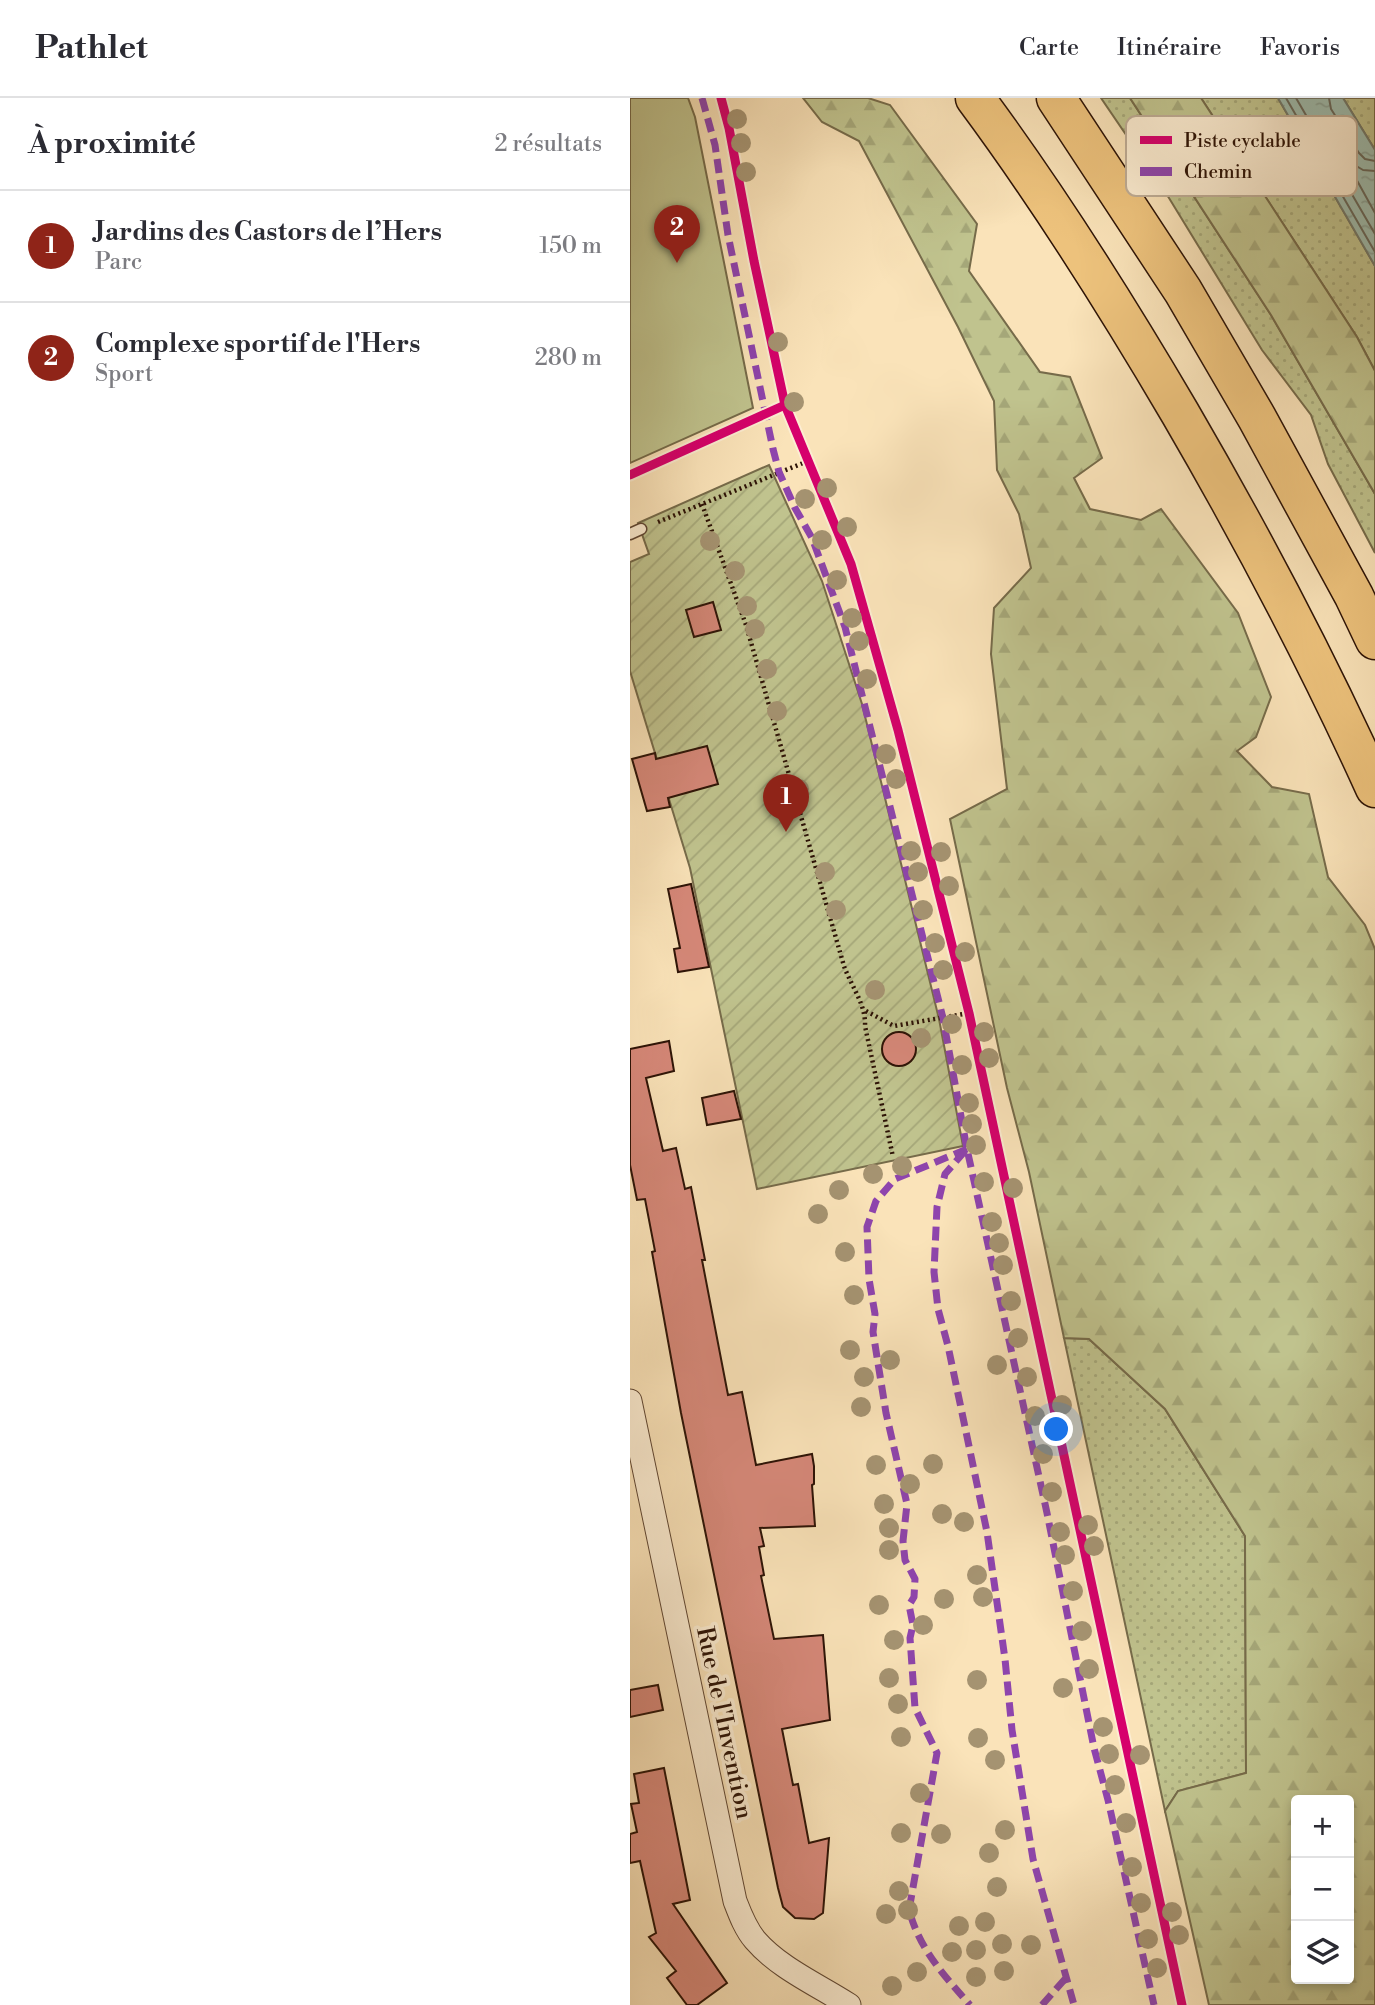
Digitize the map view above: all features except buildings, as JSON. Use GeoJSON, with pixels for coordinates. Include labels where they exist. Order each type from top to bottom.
{"type":"FeatureCollection","features":[{"type":"Feature","properties":{"kind":"highway"},"geometry":{"type":"LineString","coordinates":[[975,98],[1054,207],[1139,342],[1219,481],[1308,646],[1375,789]]}},
{"type":"Feature","properties":{"kind":"highway"},"geometry":{"type":"LineString","coordinates":[[1056,98],[1190,303],[1257,418],[1354,596],[1375,640]]}},
{"type":"Feature","properties":{"kind":"street","name":"Rue de l'Invention"},"geometry":{"type":"LineString","coordinates":[[630,1401],[735,1901],[743,1922],[755,1939],[775,1958],[849,2005]]}},
{"type":"Feature","properties":{"kind":"path"},"geometry":{"type":"LineString","coordinates":[[635,531],[808,461]]}},
{"type":"Feature","properties":{"kind":"path"},"geometry":{"type":"LineString","coordinates":[[702,504],[746,625],[852,989],[865,1010],[894,1026],[969,1013]]}},
{"type":"Feature","properties":{"kind":"path"},"geometry":{"type":"LineString","coordinates":[[865,1010],[865,1026],[893,1157]]}},
{"type":"Feature","properties":{"kind":"green space"},"geometry":{"type":"Polygon","coordinates":[[[630,98],[688,98],[695,117],[753,408],[630,463],[630,98]]]}},
{"type":"Feature","properties":{"kind":"green space"},"geometry":{"type":"Polygon","coordinates":[[[803,98],[868,98],[890,105],[977,224],[969,271],[1040,372],[1070,377],[1102,458],[1074,478],[1090,509],[1141,520],[1161,509],[1238,613],[1271,697],[1256,737],[1237,751],[1272,787],[1309,794],[1328,877],[1365,925],[1375,949],[1375,2005],[1209,2005],[1165,1811],[1178,1791],[1246,1773],[1245,1536],[1165,1409],[1089,1339],[1064,1338],[950,819],[1007,789],[991,654],[994,608],[1031,568],[1019,514],[997,470],[994,401],[958,327],[859,141],[822,122],[803,98]]]}},
{"type":"Feature","properties":{"kind":"green space"},"geometry":{"type":"Polygon","coordinates":[[[1101,98],[1130,98],[1142,116],[1126,116],[1126,135],[1101,98]]]}},
{"type":"Feature","properties":{"kind":"green space"},"geometry":{"type":"Polygon","coordinates":[[[1130,98],[1201,98],[1213,116],[1142,116],[1130,98]]]}},
{"type":"Feature","properties":{"kind":"green space"},"geometry":{"type":"Polygon","coordinates":[[[1201,98],[1278,98],[1288,116],[1213,116],[1201,98]]]}},
{"type":"Feature","properties":{"kind":"green space"},"geometry":{"type":"Polygon","coordinates":[[[1343,98],[1375,98],[1375,150],[1357,121],[1357,116],[1354,116],[1343,98]]]}},
{"type":"Feature","properties":{"kind":"green space"},"geometry":{"type":"Polygon","coordinates":[[[1168,196],[1194,196],[1271,315],[1375,494],[1375,553],[1328,464],[1311,415],[1262,350],[1168,196]]]}},
{"type":"Feature","properties":{"kind":"green space"},"geometry":{"type":"Polygon","coordinates":[[[1194,196],[1265,196],[1357,337],[1375,371],[1375,494],[1271,315],[1194,196]]]}},
{"type":"Feature","properties":{"kind":"green space"},"geometry":{"type":"Polygon","coordinates":[[[1265,196],[1335,196],[1375,266],[1375,371],[1357,337],[1265,196]]]}},
{"type":"Feature","properties":{"kind":"green space"},"geometry":{"type":"Polygon","coordinates":[[[769,465],[822,581],[862,704],[939,1019],[963,1146],[757,1189],[690,868],[630,671],[630,562],[649,554],[638,523],[769,465]]]}},
{"type":"Feature","properties":{"kind":"green space"},"geometry":{"type":"Polygon","coordinates":[[[1064,1338],[1089,1339],[1165,1409],[1245,1536],[1246,1773],[1178,1791],[1165,1811],[1064,1338]]]}},
{"type":"Feature","properties":{"kind":"water"},"geometry":{"type":"Polygon","coordinates":[[[1278,98],[1343,98],[1354,116],[1288,116],[1278,98]]]}},
{"type":"Feature","properties":{"kind":"water"},"geometry":{"type":"Polygon","coordinates":[[[1357,121],[1375,150],[1375,266],[1335,196],[1357,196],[1357,121]]]}},
{"type":"Feature","properties":{"kind":"marked path"},"geometry":{"type":"LineString","coordinates":[[702,98],[715,145],[728,235],[779,472],[812,538],[845,627],[943,1018],[967,1149],[1047,1513],[1094,1748],[1154,2005]]}},
{"type":"Feature","properties":{"kind":"marked path"},"geometry":{"type":"LineString","coordinates":[[967,1149],[895,1179],[876,1201],[867,1227],[869,1279],[875,1314],[873,1332],[886,1413],[907,1504],[903,1541],[905,1560],[915,1579],[914,1597],[909,1605],[913,1625],[910,1638],[915,1708],[937,1753],[909,1910],[926,1949],[970,2005]]}},
{"type":"Feature","properties":{"kind":"marked path"},"geometry":{"type":"LineString","coordinates":[[965,1151],[945,1174],[937,1207],[934,1272],[938,1309],[987,1532],[1012,1730],[1033,1859],[1074,2005]]}},
{"type":"Feature","properties":{"kind":"marked path"},"geometry":{"type":"LineString","coordinates":[[1042,2005],[1065,1979]]}},
{"type":"Feature","properties":{"kind":"cycle path"},"geometry":{"type":"LineString","coordinates":[[721,98],[785,405],[851,564],[898,730],[969,1013],[1182,2005]]}},
{"type":"Feature","properties":{"kind":"cycle path"},"geometry":{"type":"LineString","coordinates":[[630,475],[785,405]]}},
{"type":"Feature","properties":{"kind":"place","name":"Complexe sportif de l'Hers"},"geometry":{"type":"Point","coordinates":[677,263]}},
{"type":"Feature","properties":{"kind":"place","name":"Jardins des Castors de l’Hers"},"geometry":{"type":"Point","coordinates":[786,832]}}]}
